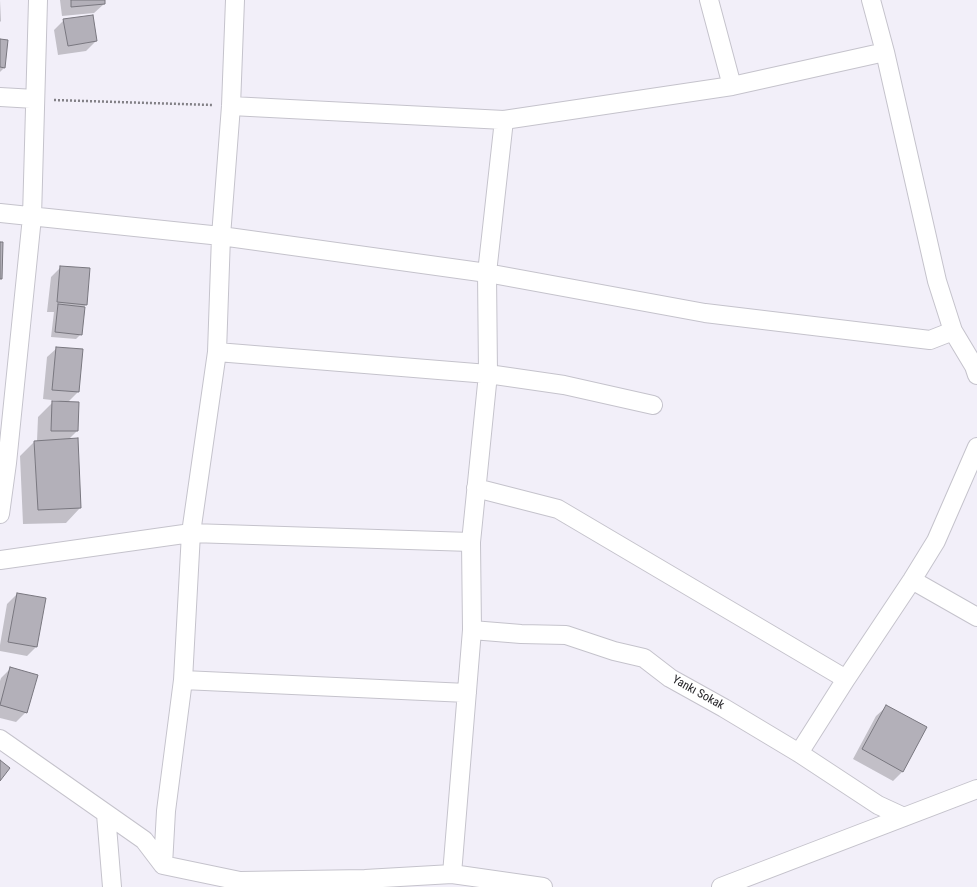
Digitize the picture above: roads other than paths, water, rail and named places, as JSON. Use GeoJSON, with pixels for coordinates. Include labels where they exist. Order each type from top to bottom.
{"type":"FeatureCollection","features":[{"type":"Feature","properties":{"kind":"street"},"geometry":{"type":"LineString","coordinates":[[0,514],[7,464],[32,217],[38,0]]}},
{"type":"Feature","properties":{"kind":"street"},"geometry":{"type":"LineString","coordinates":[[163,865],[166,811],[183,680],[191,533],[217,352],[221,236],[231,106],[236,0]]}},
{"type":"Feature","properties":{"kind":"street"},"geometry":{"type":"LineString","coordinates":[[709,0],[732,86]]}},
{"type":"Feature","properties":{"kind":"street"},"geometry":{"type":"LineString","coordinates":[[871,0],[885,52],[937,282],[953,331],[974,366],[977,375]]}},
{"type":"Feature","properties":{"kind":"street"},"geometry":{"type":"LineString","coordinates":[[231,106],[504,120],[732,86],[885,52]]}},
{"type":"Feature","properties":{"kind":"street"},"geometry":{"type":"LineString","coordinates":[[0,97],[35,100]]}},
{"type":"Feature","properties":{"kind":"street"},"geometry":{"type":"LineString","coordinates":[[452,874],[472,630],[471,542],[488,374],[486,273],[504,120]]}},
{"type":"Feature","properties":{"kind":"street"},"geometry":{"type":"LineString","coordinates":[[0,213],[221,236],[417,262],[713,314],[930,340],[953,331]]}},
{"type":"Feature","properties":{"kind":"street"},"geometry":{"type":"LineString","coordinates":[[217,352],[488,374],[564,385],[653,404]]}},
{"type":"Feature","properties":{"kind":"street"},"geometry":{"type":"LineString","coordinates":[[799,753],[936,541],[975,456]]}},
{"type":"Feature","properties":{"kind":"street"},"geometry":{"type":"LineString","coordinates":[[476,488],[558,509],[846,679]]}},
{"type":"Feature","properties":{"kind":"street"},"geometry":{"type":"LineString","coordinates":[[0,560],[191,533],[471,542]]}},
{"type":"Feature","properties":{"kind":"street"},"geometry":{"type":"LineString","coordinates":[[912,580],[977,617]]}},
{"type":"Feature","properties":{"kind":"street","name":"Yankı Sokak"},"geometry":{"type":"LineString","coordinates":[[472,630],[521,634],[566,635],[614,651],[644,658],[670,678],[724,708],[799,753],[878,805],[904,817]]}},
{"type":"Feature","properties":{"kind":"street"},"geometry":{"type":"LineString","coordinates":[[183,680],[467,693]]}},
{"type":"Feature","properties":{"kind":"street"},"geometry":{"type":"LineString","coordinates":[[0,739],[144,840],[163,865],[202,880],[367,883],[452,874],[543,887]]}},
{"type":"Feature","properties":{"kind":"street"},"geometry":{"type":"LineString","coordinates":[[721,887],[977,789]]}},
{"type":"Feature","properties":{"kind":"street"},"geometry":{"type":"LineString","coordinates":[[106,814],[112,887]]}}]}
